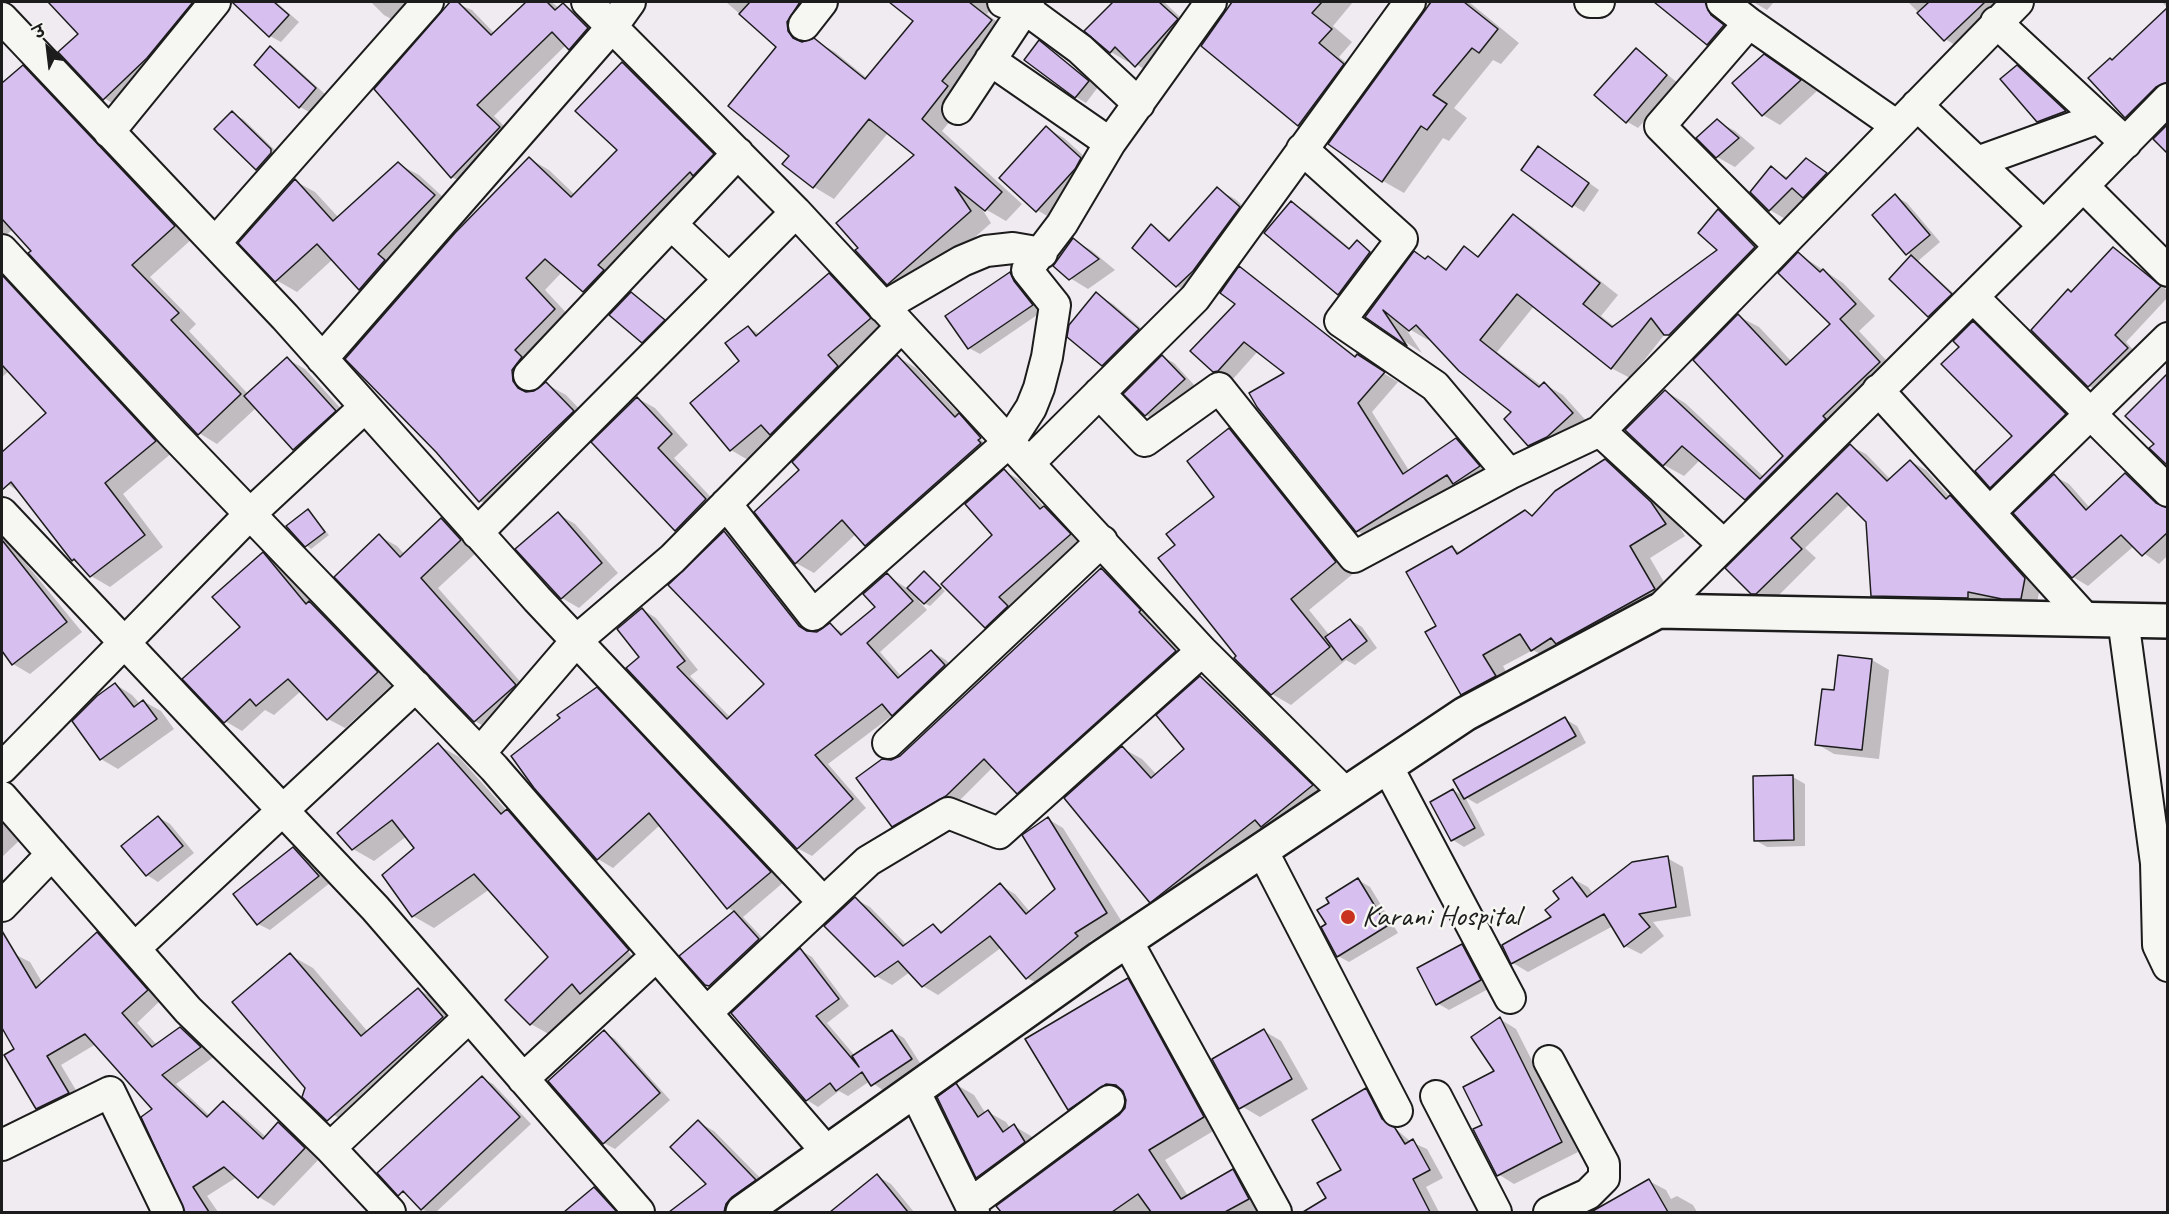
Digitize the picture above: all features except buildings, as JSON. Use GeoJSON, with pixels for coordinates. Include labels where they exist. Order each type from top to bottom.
{"type":"FeatureCollection","features":[{"type":"Feature","properties":{"kind":"street"},"geometry":{"type":"LineString","coordinates":[[2,12],[10,2]]}},
{"type":"Feature","properties":{"kind":"street"},"geometry":{"type":"LineString","coordinates":[[109,132],[215,2]]}},
{"type":"Feature","properties":{"kind":"street"},"geometry":{"type":"LineString","coordinates":[[215,243],[428,2]]}},
{"type":"Feature","properties":{"kind":"street"},"geometry":{"type":"LineString","coordinates":[[587,2],[796,212],[1202,651],[1346,794]]}},
{"type":"Feature","properties":{"kind":"street"},"geometry":{"type":"LineString","coordinates":[[322,359],[612,27],[630,2]]}},
{"type":"Feature","properties":{"kind":"street"},"geometry":{"type":"LineString","coordinates":[[804,25],[822,2]]}},
{"type":"Feature","properties":{"kind":"street"},"geometry":{"type":"LineString","coordinates":[[726,504],[813,615],[1009,442],[1031,408],[1047,357],[1055,305],[1027,270],[1042,253],[1110,143],[1210,2]]}},
{"type":"Feature","properties":{"kind":"street"},"geometry":{"type":"LineString","coordinates":[[1029,463],[1195,298],[1410,2]]}},
{"type":"Feature","properties":{"kind":"street"},"geometry":{"type":"LineString","coordinates":[[1590,2],[1599,2]]}},
{"type":"Feature","properties":{"kind":"street"},"geometry":{"type":"LineString","coordinates":[[1722,2],[1897,126]]}},
{"type":"Feature","properties":{"kind":"street"},"geometry":{"type":"LineString","coordinates":[[1099,393],[1145,441],[1219,388],[1354,557],[1509,474],[1600,431],[2018,2]]}},
{"type":"Feature","properties":{"kind":"street"},"geometry":{"type":"LineString","coordinates":[[958,109],[990,60],[1019,4],[1080,49],[1139,104]]}},
{"type":"Feature","properties":{"kind":"street"},"geometry":{"type":"LineString","coordinates":[[2,18],[215,243],[477,533],[823,902]]}},
{"type":"Feature","properties":{"kind":"street"},"geometry":{"type":"LineString","coordinates":[[1996,22],[2126,143]]}},
{"type":"Feature","properties":{"kind":"street"},"geometry":{"type":"LineString","coordinates":[[1749,23],[1660,126],[1779,246]]}},
{"type":"Feature","properties":{"kind":"street"},"geometry":{"type":"LineString","coordinates":[[990,60],[1110,143]]}},
{"type":"Feature","properties":{"kind":"street"},"geometry":{"type":"LineString","coordinates":[[743,1212],[1127,941],[1465,714],[1658,611],[2168,99]]}},
{"type":"Feature","properties":{"kind":"street"},"geometry":{"type":"LineString","coordinates":[[1917,105],[2044,226]]}},
{"type":"Feature","properties":{"kind":"street"},"geometry":{"type":"LineString","coordinates":[[1977,162],[2099,118]]}},
{"type":"Feature","properties":{"kind":"street"},"geometry":{"type":"LineString","coordinates":[[1302,149],[1402,239],[1340,321],[1435,386],[1509,474]]}},
{"type":"Feature","properties":{"kind":"street"},"geometry":{"type":"LineString","coordinates":[[530,375],[738,153]]}},
{"type":"Feature","properties":{"kind":"street"},"geometry":{"type":"LineString","coordinates":[[2083,186],[2168,271]]}},
{"type":"Feature","properties":{"kind":"street"},"geometry":{"type":"LineString","coordinates":[[477,533],[796,212]]}},
{"type":"Feature","properties":{"kind":"street"},"geometry":{"type":"LineString","coordinates":[[671,224],[729,279]]}},
{"type":"Feature","properties":{"kind":"street"},"geometry":{"type":"LineString","coordinates":[[480,753],[577,640],[672,559],[726,504],[892,317],[962,261],[986,251],[1013,248],[1042,253]]}},
{"type":"Feature","properties":{"kind":"street"},"geometry":{"type":"LineString","coordinates":[[2,250],[250,514],[480,753],[827,1152]]}},
{"type":"Feature","properties":{"kind":"street"},"geometry":{"type":"LineString","coordinates":[[1973,297],[2168,490]]}},
{"type":"Feature","properties":{"kind":"street"},"geometry":{"type":"LineString","coordinates":[[1990,512],[2168,338]]}},
{"type":"Feature","properties":{"kind":"street"},"geometry":{"type":"LineString","coordinates":[[1878,390],[2085,618]]}},
{"type":"Feature","properties":{"kind":"street"},"geometry":{"type":"LineString","coordinates":[[2,768],[250,514],[365,407]]}},
{"type":"Feature","properties":{"kind":"street"},"geometry":{"type":"LineString","coordinates":[[1600,431],[1724,545]]}},
{"type":"Feature","properties":{"kind":"street"},"geometry":{"type":"LineString","coordinates":[[2,513],[375,908],[468,1018],[639,1212]]}},
{"type":"Feature","properties":{"kind":"street"},"geometry":{"type":"LineString","coordinates":[[888,743],[1102,541]]}},
{"type":"Feature","properties":{"kind":"street"},"geometry":{"type":"LineString","coordinates":[[1658,611],[2168,621]]}},
{"type":"Feature","properties":{"kind":"street"},"geometry":{"type":"LineString","coordinates":[[2122,619],[2156,862],[2158,945],[2168,966]]}},
{"type":"Feature","properties":{"kind":"street"},"geometry":{"type":"LineString","coordinates":[[707,1012],[868,861],[948,813],[999,833],[1202,651]]}},
{"type":"Feature","properties":{"kind":"street"},"geometry":{"type":"LineString","coordinates":[[135,948],[416,686]]}},
{"type":"Feature","properties":{"kind":"street"},"geometry":{"type":"LineString","coordinates":[[1387,766],[1510,998]]}},
{"type":"Feature","properties":{"kind":"street"},"geometry":{"type":"LineString","coordinates":[[2,797],[188,1010],[330,1148],[390,1212]]}},
{"type":"Feature","properties":{"kind":"street"},"geometry":{"type":"LineString","coordinates":[[1262,850],[1397,1112]]}},
{"type":"Feature","properties":{"kind":"street"},"geometry":{"type":"LineString","coordinates":[[2,906],[52,854]]}},
{"type":"Feature","properties":{"kind":"street"},"geometry":{"type":"LineString","coordinates":[[1127,941],[1276,1212]]}},
{"type":"Feature","properties":{"kind":"street"},"geometry":{"type":"LineString","coordinates":[[523,1079],[656,956]]}},
{"type":"Feature","properties":{"kind":"street"},"geometry":{"type":"LineString","coordinates":[[330,1148],[468,1018]]}},
{"type":"Feature","properties":{"kind":"street"},"geometry":{"type":"LineString","coordinates":[[1549,1061],[1604,1164],[1604,1178],[1588,1194],[1549,1212]]}},
{"type":"Feature","properties":{"kind":"street"},"geometry":{"type":"LineString","coordinates":[[914,1090],[972,1208],[1108,1101]]}},
{"type":"Feature","properties":{"kind":"street"},"geometry":{"type":"LineString","coordinates":[[2,1145],[110,1092],[168,1212]]}},
{"type":"Feature","properties":{"kind":"street"},"geometry":{"type":"LineString","coordinates":[[1436,1096],[1496,1212]]}},
{"type":"Feature","properties":{"kind":"place","name":"Karani Hospital"},"geometry":{"type":"Point","coordinates":[1348,917]}}]}
